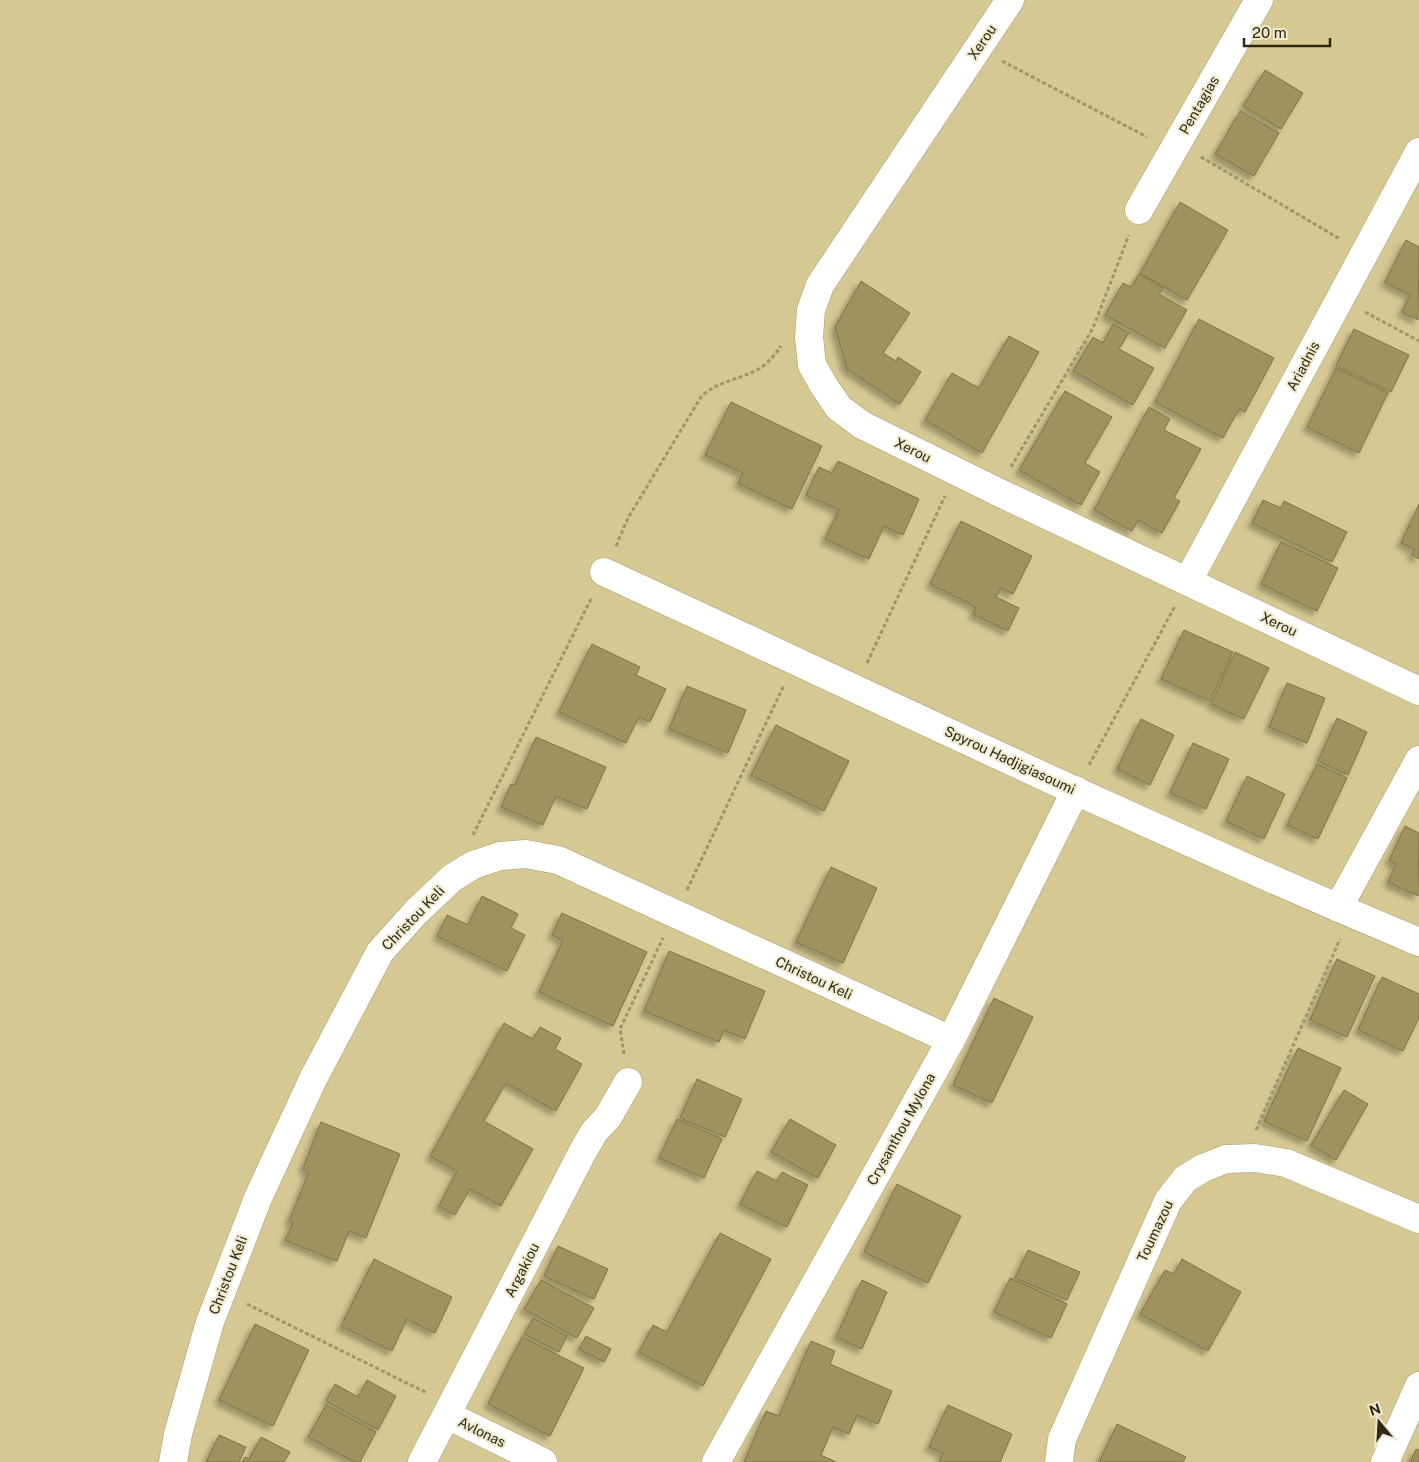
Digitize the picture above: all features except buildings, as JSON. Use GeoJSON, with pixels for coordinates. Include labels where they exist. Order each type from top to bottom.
{"type":"FeatureCollection","features":[{"type":"Feature","properties":{"kind":"street","name":"Xerou"},"geometry":{"type":"LineString","coordinates":[[1010,0],[820,285],[811,310],[809,337],[812,365],[824,386],[839,408],[862,425],[957,470],[996,491],[1419,691]]}},
{"type":"Feature","properties":{"kind":"street","name":"Pentagias"},"geometry":{"type":"LineString","coordinates":[[1139,210],[1259,0]]}},
{"type":"Feature","properties":{"kind":"street","name":"Ariadnis"},"geometry":{"type":"LineString","coordinates":[[1188,581],[1419,152]]}},
{"type":"Feature","properties":{"kind":"street","name":"Spyrou Hadjigiasoumi"},"geometry":{"type":"LineString","coordinates":[[604,572],[1076,790],[1344,911],[1419,942]]}},
{"type":"Feature","properties":{"kind":"street"},"geometry":{"type":"LineString","coordinates":[[1344,911],[1419,760]]}},
{"type":"Feature","properties":{"kind":"street","name":"Crysanthou Mylona"},"geometry":{"type":"LineString","coordinates":[[716,1462],[950,1040],[1076,790]]}},
{"type":"Feature","properties":{"kind":"street","name":"Christou Keli"},"geometry":{"type":"LineString","coordinates":[[173,1462],[178,1434],[210,1322],[258,1198],[313,1079],[380,952],[416,912],[452,878],[473,865],[500,856],[526,854],[558,860],[950,1040]]}},
{"type":"Feature","properties":{"kind":"street","name":"Argakiou"},"geometry":{"type":"LineString","coordinates":[[422,1462],[582,1152],[594,1132],[608,1117],[628,1082]]}},
{"type":"Feature","properties":{"kind":"street","name":"Toumazou"},"geometry":{"type":"LineString","coordinates":[[1059,1462],[1062,1439],[1168,1202],[1185,1179],[1203,1168],[1226,1159],[1255,1158],[1286,1163],[1419,1220]]}},
{"type":"Feature","properties":{"kind":"street"},"geometry":{"type":"LineString","coordinates":[[1385,1462],[1419,1386]]}},
{"type":"Feature","properties":{"kind":"street","name":"Avlonas"},"geometry":{"type":"LineString","coordinates":[[449,1410],[543,1462]]}},
{"type":"Feature","properties":{"kind":"path"},"geometry":{"type":"LineString","coordinates":[[978,48],[1175,147],[1364,253]]}},
{"type":"Feature","properties":{"kind":"path"},"geometry":{"type":"LineString","coordinates":[[996,491],[1093,328],[1139,210]]}},
{"type":"Feature","properties":{"kind":"path"},"geometry":{"type":"LineString","coordinates":[[1340,299],[1419,341]]}},
{"type":"Feature","properties":{"kind":"path"},"geometry":{"type":"LineString","coordinates":[[452,878],[604,572],[628,518],[701,396],[715,386],[746,375],[764,366],[811,310]]}},
{"type":"Feature","properties":{"kind":"path"},"geometry":{"type":"LineString","coordinates":[[856,688],[957,470]]}},
{"type":"Feature","properties":{"kind":"path"},"geometry":{"type":"LineString","coordinates":[[1076,790],[1188,581]]}},
{"type":"Feature","properties":{"kind":"path"},"geometry":{"type":"LineString","coordinates":[[628,1082],[620,1029],[796,660]]}},
{"type":"Feature","properties":{"kind":"path"},"geometry":{"type":"LineString","coordinates":[[1243,1158],[1344,911]]}},
{"type":"Feature","properties":{"kind":"path"},"geometry":{"type":"LineString","coordinates":[[222,1292],[449,1410]]}}]}
